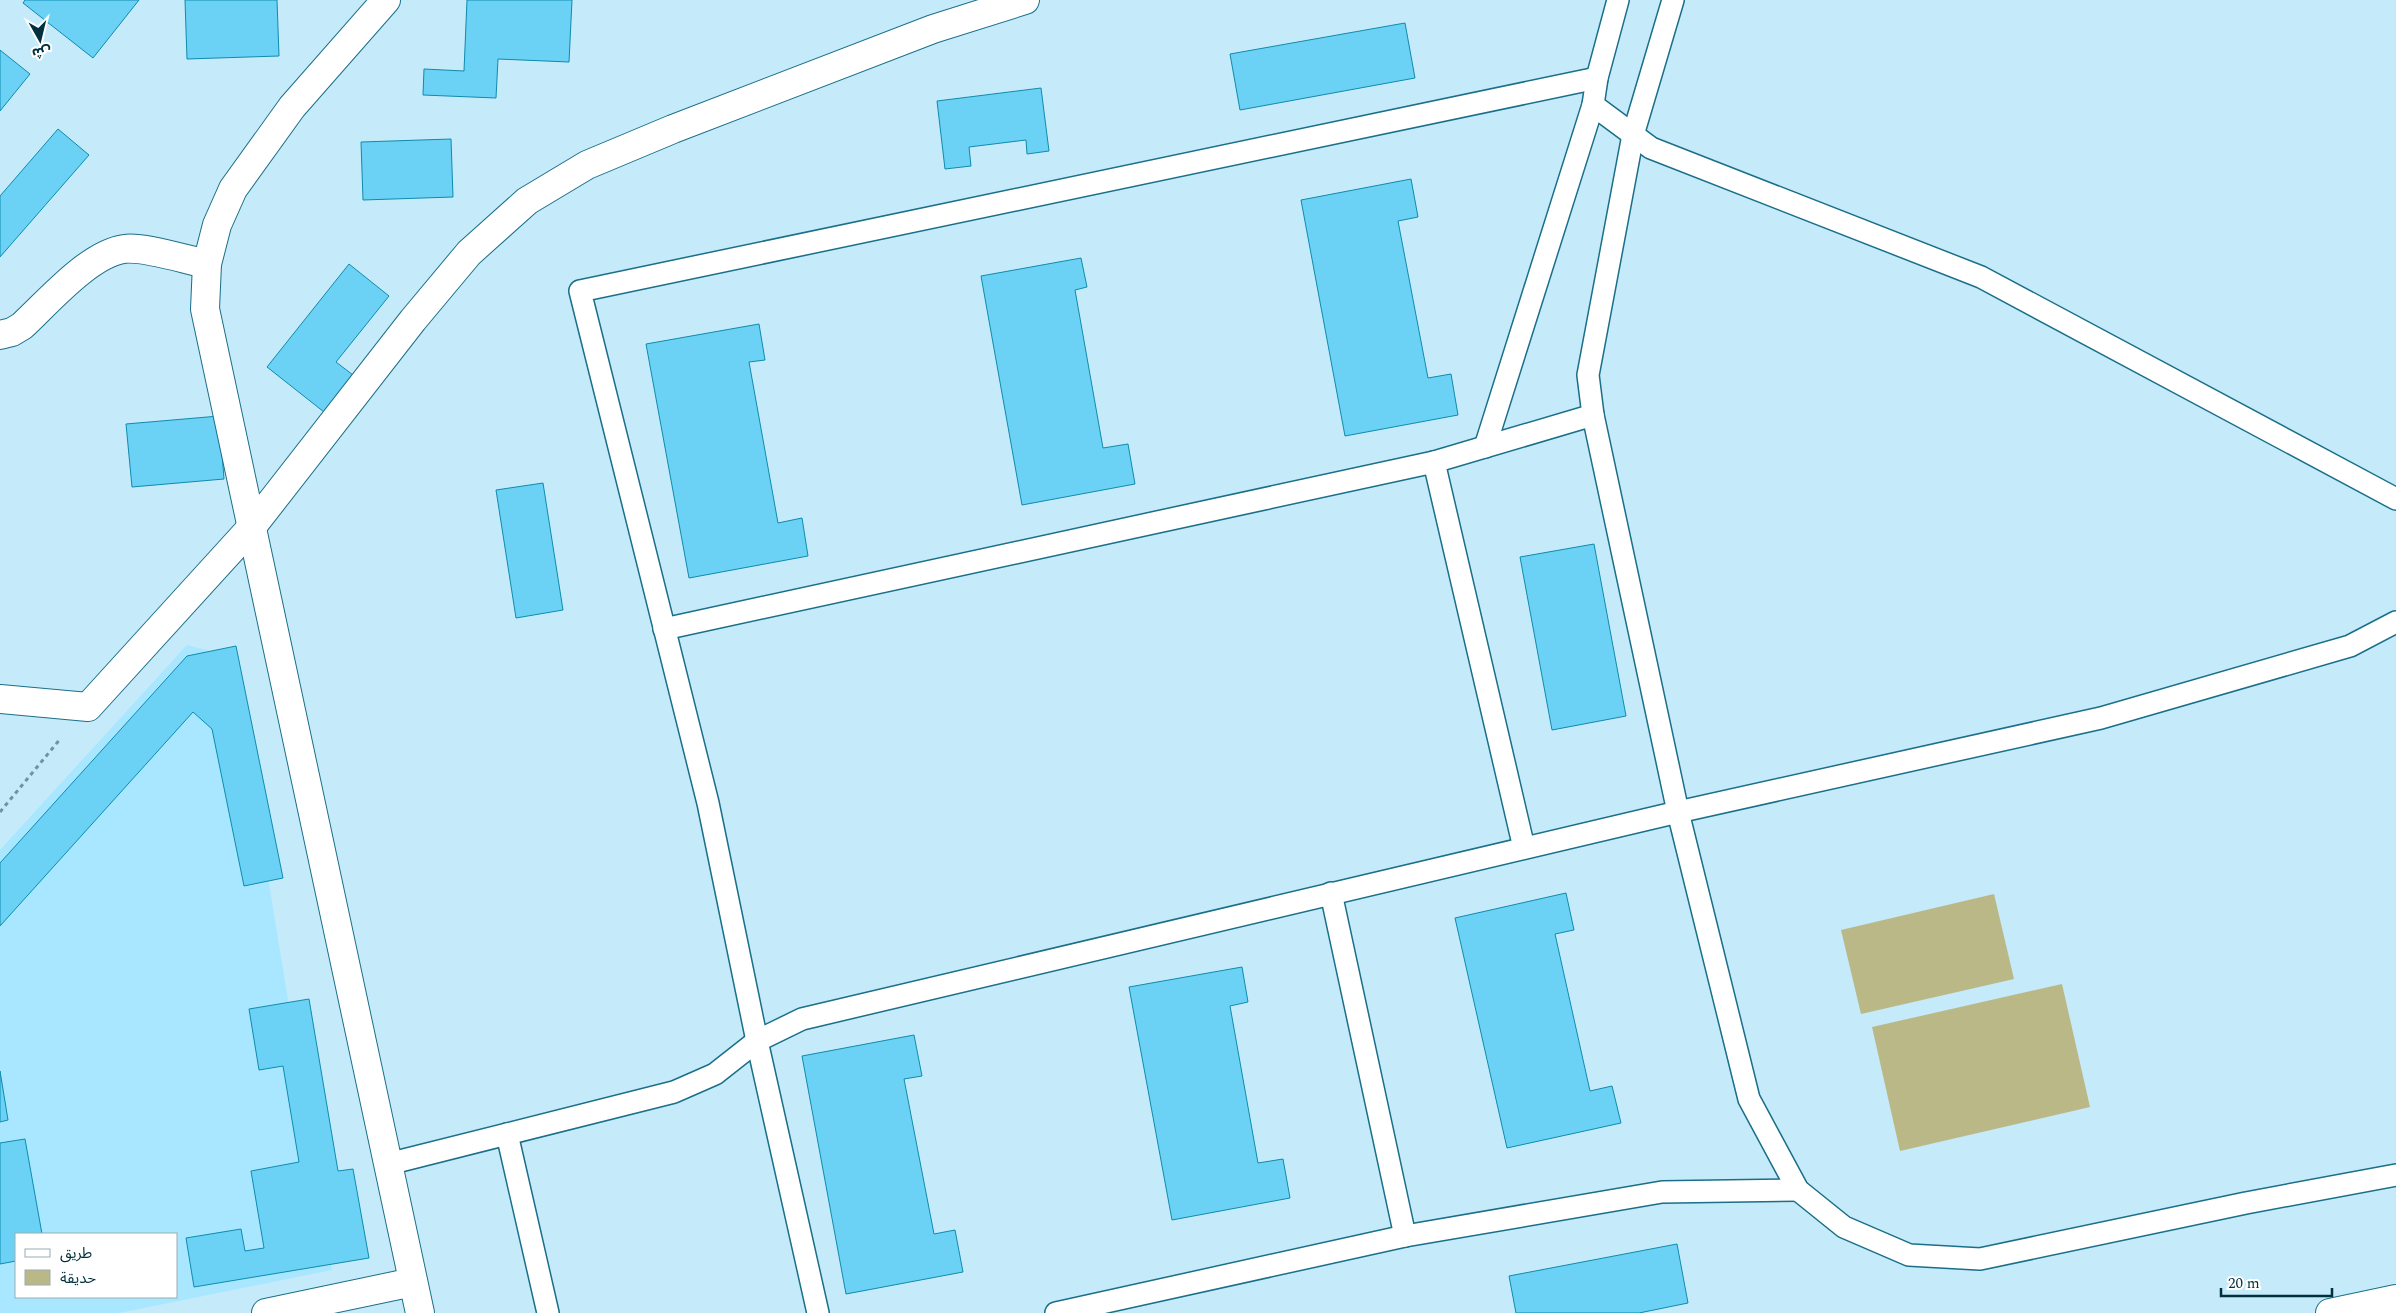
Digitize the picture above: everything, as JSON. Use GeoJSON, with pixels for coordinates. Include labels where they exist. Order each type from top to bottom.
{"type":"FeatureCollection","features":[{"type":"Feature","properties":{"kind":"street"},"geometry":{"type":"LineString","coordinates":[[386,0],[292,107],[233,189],[217,225],[207,264],[204,309],[420,1313]]}},
{"type":"Feature","properties":{"kind":"street"},"geometry":{"type":"LineString","coordinates":[[0,699],[88,707],[251,528],[407,328],[469,252],[527,201],[587,165],[673,129],[933,29],[1025,0]]}},
{"type":"Feature","properties":{"kind":"street"},"geometry":{"type":"LineString","coordinates":[[0,335],[12,332],[22,326],[86,266],[124,248],[207,264]]}},
{"type":"Feature","properties":{"kind":"street"},"geometry":{"type":"LineString","coordinates":[[266,1313],[413,1282]]}},
{"type":"Feature","properties":{"kind":"street"},"geometry":{"type":"LineString","coordinates":[[2330,1313],[2396,1299]]}},
{"type":"Feature","properties":{"kind":"lane"},"geometry":{"type":"LineString","coordinates":[[1485,447],[1593,105],[1597,78],[1618,0]]}},
{"type":"Feature","properties":{"kind":"lane"},"geometry":{"type":"LineString","coordinates":[[1673,0],[1633,135],[1588,375],[1593,415],[1678,812],[1749,1099],[1798,1190],[1844,1227],[1909,1255],[1980,1259],[2236,1205],[2396,1175]]}},
{"type":"Feature","properties":{"kind":"lane"},"geometry":{"type":"LineString","coordinates":[[818,1313],[757,1042],[708,803],[580,291],[1597,78]]}},
{"type":"Feature","properties":{"kind":"lane"},"geometry":{"type":"LineString","coordinates":[[1593,105],[1651,148],[1981,277],[2396,499]]}},
{"type":"Feature","properties":{"kind":"lane"},"geometry":{"type":"LineString","coordinates":[[664,629],[1434,462],[1593,415]]}},
{"type":"Feature","properties":{"kind":"lane"},"geometry":{"type":"LineString","coordinates":[[1434,462],[1524,848]]}},
{"type":"Feature","properties":{"kind":"lane"},"geometry":{"type":"LineString","coordinates":[[388,1164],[674,1092],[715,1074],[757,1042],[802,1019],[1678,812],[2101,718],[2350,646],[2396,622]]}},
{"type":"Feature","properties":{"kind":"lane"},"geometry":{"type":"LineString","coordinates":[[1331,893],[1405,1236]]}},
{"type":"Feature","properties":{"kind":"lane"},"geometry":{"type":"LineString","coordinates":[[507,1134],[548,1313]]}},
{"type":"Feature","properties":{"kind":"lane"},"geometry":{"type":"LineString","coordinates":[[1056,1313],[1405,1236],[1662,1192],[1798,1190]]}},
{"type":"Feature","properties":{"kind":"path"},"geometry":{"type":"LineString","coordinates":[[0,812],[88,707]]}},
{"type":"Feature","properties":{"kind":"shaded area"},"geometry":{"type":"Polygon","coordinates":[[[187,645],[232,657],[332,1270],[119,1313],[0,1313],[0,850],[187,645]]]}},
{"type":"Feature","properties":{"kind":"green space"},"geometry":{"type":"Polygon","coordinates":[[[1994,894],[2014,979],[1861,1014],[1841,930],[1994,894]]]}},
{"type":"Feature","properties":{"kind":"green space"},"geometry":{"type":"Polygon","coordinates":[[[2062,984],[2090,1107],[1900,1151],[1872,1027],[2062,984]]]}},
{"type":"Feature","properties":{"kind":"building"},"geometry":{"type":"Polygon","coordinates":[[[25,0],[139,0],[93,58],[23,3],[25,0]]]}},
{"type":"Feature","properties":{"kind":"building"},"geometry":{"type":"Polygon","coordinates":[[[185,0],[277,0],[279,56],[187,59],[185,0]]]}},
{"type":"Feature","properties":{"kind":"building"},"geometry":{"type":"Polygon","coordinates":[[[467,0],[572,0],[569,62],[498,59],[496,98],[423,95],[424,69],[464,71],[467,0]]]}},
{"type":"Feature","properties":{"kind":"building"},"geometry":{"type":"Polygon","coordinates":[[[1405,23],[1415,78],[1240,110],[1230,54],[1405,23]]]}},
{"type":"Feature","properties":{"kind":"building"},"geometry":{"type":"Polygon","coordinates":[[[0,50],[30,74],[0,111],[0,50]]]}},
{"type":"Feature","properties":{"kind":"building"},"geometry":{"type":"Polygon","coordinates":[[[1041,88],[1049,151],[1027,154],[1026,140],[969,147],[971,166],[945,169],[937,101],[1041,88]]]}},
{"type":"Feature","properties":{"kind":"building"},"geometry":{"type":"Polygon","coordinates":[[[58,129],[89,155],[0,257],[0,196],[58,129]]]}},
{"type":"Feature","properties":{"kind":"building"},"geometry":{"type":"Polygon","coordinates":[[[451,139],[453,197],[363,200],[361,142],[451,139]]]}},
{"type":"Feature","properties":{"kind":"building"},"geometry":{"type":"Polygon","coordinates":[[[1411,179],[1418,217],[1398,221],[1428,378],[1451,374],[1458,415],[1345,436],[1301,200],[1411,179]]]}},
{"type":"Feature","properties":{"kind":"building"},"geometry":{"type":"Polygon","coordinates":[[[1081,258],[1087,287],[1075,290],[1103,448],[1128,444],[1135,484],[1022,505],[981,276],[1081,258]]]}},
{"type":"Feature","properties":{"kind":"building"},"geometry":{"type":"Polygon","coordinates":[[[349,264],[389,296],[336,362],[353,375],[324,412],[267,367],[349,264]]]}},
{"type":"Feature","properties":{"kind":"building"},"geometry":{"type":"Polygon","coordinates":[[[759,324],[765,360],[749,362],[778,523],[802,518],[808,556],[689,578],[646,344],[759,324]]]}},
{"type":"Feature","properties":{"kind":"building"},"geometry":{"type":"Polygon","coordinates":[[[219,416],[224,479],[132,487],[126,424],[219,416]]]}},
{"type":"Feature","properties":{"kind":"building"},"geometry":{"type":"Polygon","coordinates":[[[543,483],[563,610],[516,618],[496,490],[543,483]]]}},
{"type":"Feature","properties":{"kind":"building"},"geometry":{"type":"Polygon","coordinates":[[[1594,544],[1626,716],[1552,730],[1520,557],[1594,544]]]}},
{"type":"Feature","properties":{"kind":"building"},"geometry":{"type":"Polygon","coordinates":[[[236,646],[283,878],[244,886],[212,729],[193,712],[0,926],[0,863],[187,656],[236,646]]]}},
{"type":"Feature","properties":{"kind":"building"},"geometry":{"type":"Polygon","coordinates":[[[1566,893],[1574,930],[1555,934],[1590,1091],[1612,1086],[1621,1123],[1507,1148],[1455,918],[1566,893]]]}},
{"type":"Feature","properties":{"kind":"building"},"geometry":{"type":"Polygon","coordinates":[[[1242,967],[1248,1002],[1230,1006],[1258,1163],[1283,1159],[1290,1198],[1172,1220],[1129,987],[1242,967]]]}},
{"type":"Feature","properties":{"kind":"building"},"geometry":{"type":"Polygon","coordinates":[[[309,999],[338,1171],[353,1169],[369,1258],[194,1287],[186,1238],[241,1229],[245,1251],[264,1248],[251,1171],[299,1162],[283,1066],[259,1070],[249,1009],[309,999]]]}},
{"type":"Feature","properties":{"kind":"building"},"geometry":{"type":"Polygon","coordinates":[[[914,1035],[922,1076],[904,1079],[934,1234],[955,1230],[963,1272],[846,1294],[802,1056],[914,1035]]]}},
{"type":"Feature","properties":{"kind":"building"},"geometry":{"type":"Polygon","coordinates":[[[0,1071],[8,1120],[0,1122],[0,1071]]]}},
{"type":"Feature","properties":{"kind":"building"},"geometry":{"type":"Polygon","coordinates":[[[25,1139],[42,1233],[15,1233],[15,1261],[0,1264],[0,1143],[25,1139]]]}},
{"type":"Feature","properties":{"kind":"building"},"geometry":{"type":"Polygon","coordinates":[[[1677,1244],[1688,1303],[1639,1313],[1516,1313],[1509,1276],[1677,1244]]]}}]}
